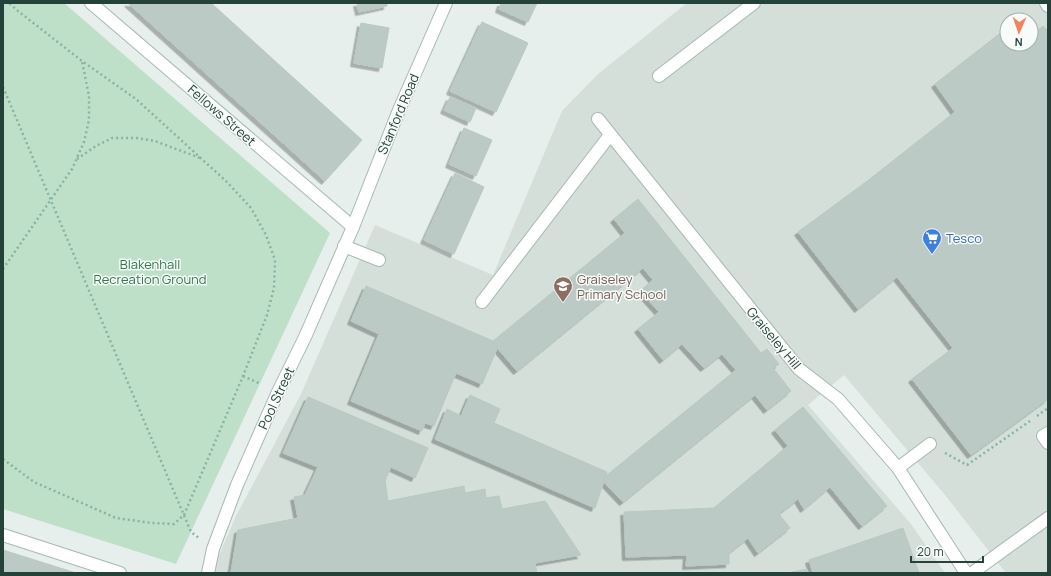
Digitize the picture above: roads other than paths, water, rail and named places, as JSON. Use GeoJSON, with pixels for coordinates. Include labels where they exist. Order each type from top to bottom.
{"type":"FeatureCollection","features":[{"type":"Feature","properties":{"kind":"street","name":"Fellows Street"},"geometry":{"type":"LineString","coordinates":[[91,3],[353,227]]}},
{"type":"Feature","properties":{"kind":"street","name":"Stanford Road"},"geometry":{"type":"LineString","coordinates":[[353,227],[399,110],[446,3]]}},
{"type":"Feature","properties":{"kind":"street"},"geometry":{"type":"LineString","coordinates":[[659,76],[754,3]]}},
{"type":"Feature","properties":{"kind":"street","name":"Graiseley Hill"},"geometry":{"type":"LineString","coordinates":[[598,119],[799,369],[838,399],[898,468],[966,573]]}},
{"type":"Feature","properties":{"kind":"street"},"geometry":{"type":"LineString","coordinates":[[482,302],[610,135]]}},
{"type":"Feature","properties":{"kind":"street","name":"Pool Street"},"geometry":{"type":"LineString","coordinates":[[208,573],[213,549],[237,485],[278,392],[305,337],[353,227]]}},
{"type":"Feature","properties":{"kind":"street"},"geometry":{"type":"LineString","coordinates":[[344,246],[379,260]]}},
{"type":"Feature","properties":{"kind":"street"},"geometry":{"type":"LineString","coordinates":[[1048,433],[1043,436],[1048,443]]}},
{"type":"Feature","properties":{"kind":"street"},"geometry":{"type":"LineString","coordinates":[[898,468],[930,444]]}},
{"type":"Feature","properties":{"kind":"street"},"geometry":{"type":"LineString","coordinates":[[972,573],[1048,518]]}},
{"type":"Feature","properties":{"kind":"street"},"geometry":{"type":"LineString","coordinates":[[3,535],[120,573]]}},
{"type":"Feature","properties":{"kind":"place","name":"Tesco"},"geometry":{"type":"Point","coordinates":[932,255]}},
{"type":"Feature","properties":{"kind":"place","name":"Graiseley Primary School"},"geometry":{"type":"Point","coordinates":[563,303]}},
{"type":"Feature","properties":{"kind":"park label","name":"Blakenhall Recreation Ground"},"geometry":{"type":"Point","coordinates":[150,272]}}]}
